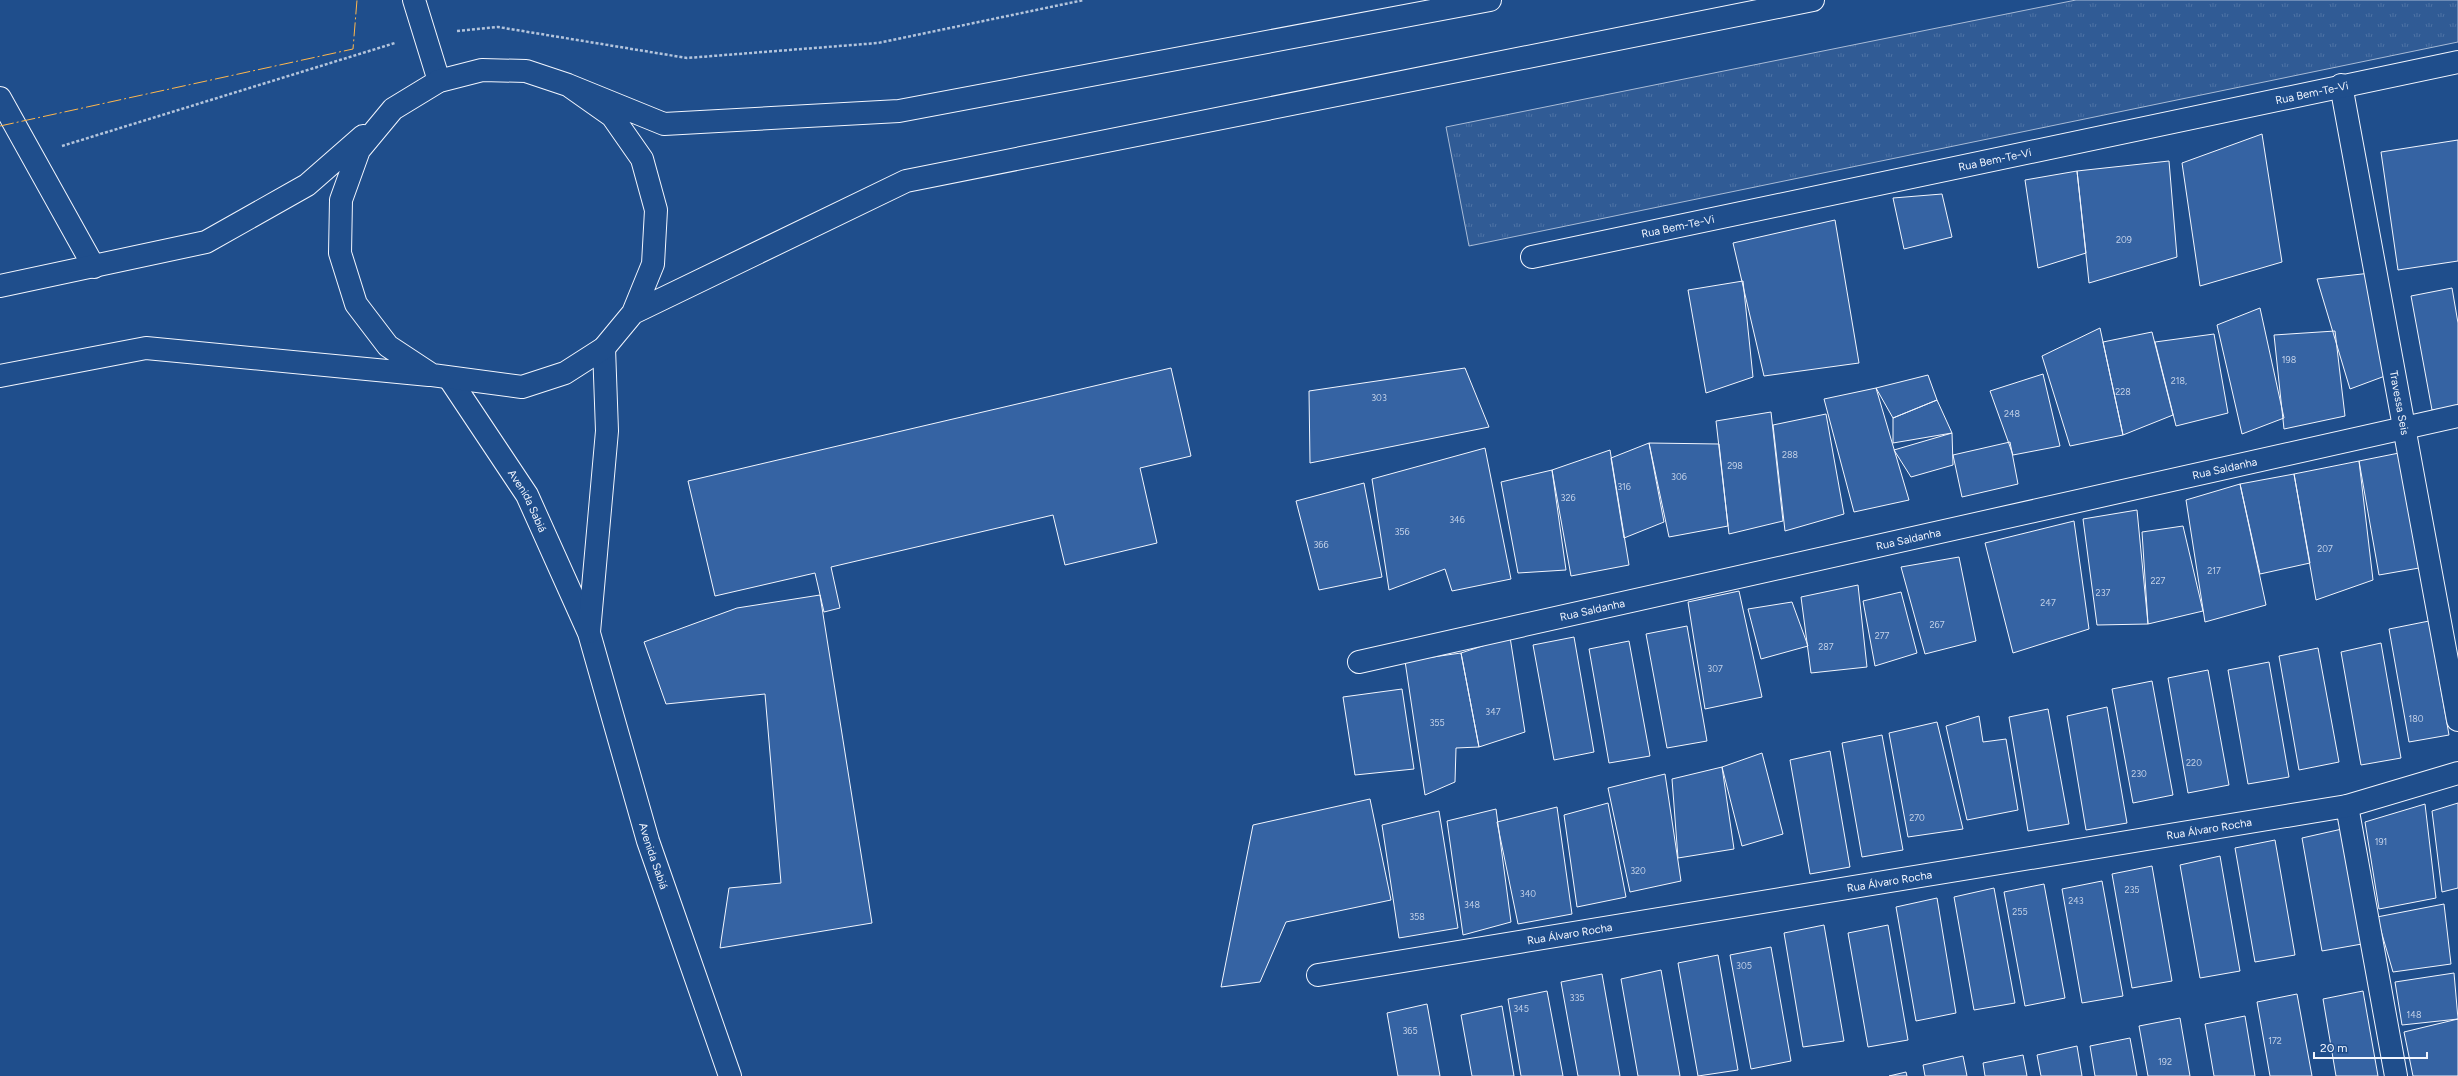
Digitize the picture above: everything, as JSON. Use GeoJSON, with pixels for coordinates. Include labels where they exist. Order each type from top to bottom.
{"type":"FeatureCollection","features":[{"type":"Feature","properties":{"kind":"street"},"geometry":{"type":"LineString","coordinates":[[414,0],[438,81]]}},
{"type":"Feature","properties":{"kind":"street"},"geometry":{"type":"LineString","coordinates":[[0,286],[206,242],[307,185],[393,109],[438,81],[482,70],[526,71],[568,85],[664,124],[899,111],[1490,0]]}},
{"type":"Feature","properties":{"kind":"street"},"geometry":{"type":"LineString","coordinates":[[633,313],[906,181],[1814,0]]}},
{"type":"Feature","properties":{"kind":"street","name":"Rua Bem-Te-Vi"},"geometry":{"type":"LineString","coordinates":[[1532,257],[2340,85],[2458,62]]}},
{"type":"Feature","properties":{"kind":"street"},"geometry":{"type":"LineString","coordinates":[[0,376],[146,348],[441,376],[522,387],[565,373],[604,348],[633,313],[653,264],[656,210],[642,159],[612,116],[568,85]]}},
{"type":"Feature","properties":{"kind":"street","name":"Travessa Seis"},"geometry":{"type":"LineString","coordinates":[[2340,85],[2458,720]]}},
{"type":"Feature","properties":{"kind":"street"},"geometry":{"type":"LineString","coordinates":[[0,98],[94,267]]}},
{"type":"Feature","properties":{"kind":"street"},"geometry":{"type":"LineString","coordinates":[[393,109],[359,150],[341,200],[340,253],[356,304],[388,346],[441,376]]}},
{"type":"Feature","properties":{"kind":"street","name":"Avenida Sabiá"},"geometry":{"type":"LineString","coordinates":[[589,633],[607,431],[604,348]]}},
{"type":"Feature","properties":{"kind":"street","name":"Avenida Sabiá"},"geometry":{"type":"LineString","coordinates":[[441,376],[527,495],[589,633],[648,841],[730,1076]]}},
{"type":"Feature","properties":{"kind":"street","name":"Rua Saldanha"},"geometry":{"type":"LineString","coordinates":[[1359,662],[2404,426],[2458,416]]}},
{"type":"Feature","properties":{"kind":"street","name":"Rua Álvaro Rocha"},"geometry":{"type":"LineString","coordinates":[[1318,975],[2347,806],[2458,774]]}},
{"type":"Feature","properties":{"kind":"street"},"geometry":{"type":"LineString","coordinates":[[2347,806],[2396,1076]]}},
{"type":"Feature","properties":{"kind":"green space"},"geometry":{"type":"Polygon","coordinates":[[[2076,0],[2458,0],[2458,42],[1469,246],[1446,127],[2076,0]]]}},
{"type":"Feature","properties":{"kind":"building"},"geometry":{"type":"Polygon","coordinates":[[[2262,134],[2282,262],[2200,286],[2182,163],[2262,134]]]}},
{"type":"Feature","properties":{"kind":"building"},"geometry":{"type":"Polygon","coordinates":[[[2458,140],[2458,261],[2398,270],[2381,152],[2458,140]]]}},
{"type":"Feature","properties":{"kind":"building"},"geometry":{"type":"Polygon","coordinates":[[[2169,161],[2177,257],[2089,283],[2077,171],[2169,161]]]}},
{"type":"Feature","properties":{"kind":"building"},"geometry":{"type":"Polygon","coordinates":[[[2077,171],[2086,253],[2038,268],[2025,180],[2077,171]]]}},
{"type":"Feature","properties":{"kind":"building"},"geometry":{"type":"Polygon","coordinates":[[[1942,194],[1952,237],[1904,249],[1893,198],[1942,194]]]}},
{"type":"Feature","properties":{"kind":"building"},"geometry":{"type":"Polygon","coordinates":[[[1835,220],[1859,363],[1764,376],[1733,243],[1835,220]]]}},
{"type":"Feature","properties":{"kind":"building"},"geometry":{"type":"Polygon","coordinates":[[[2371,273],[2385,376],[2350,389],[2317,279],[2371,273]]]}},
{"type":"Feature","properties":{"kind":"building"},"geometry":{"type":"Polygon","coordinates":[[[1743,281],[1753,377],[1706,393],[1688,290],[1743,281]]]}},
{"type":"Feature","properties":{"kind":"building"},"geometry":{"type":"Polygon","coordinates":[[[2452,288],[2458,323],[2458,406],[2432,410],[2411,296],[2452,288]]]}},
{"type":"Feature","properties":{"kind":"building"},"geometry":{"type":"Polygon","coordinates":[[[2260,308],[2284,418],[2242,434],[2217,325],[2260,308]]]}},
{"type":"Feature","properties":{"kind":"building"},"geometry":{"type":"Polygon","coordinates":[[[2100,328],[2123,435],[2070,446],[2042,356],[2100,328]]]}},
{"type":"Feature","properties":{"kind":"building"},"geometry":{"type":"Polygon","coordinates":[[[2335,331],[2345,416],[2284,429],[2274,335],[2335,331]]]}},
{"type":"Feature","properties":{"kind":"building"},"geometry":{"type":"Polygon","coordinates":[[[2152,332],[2173,415],[2123,435],[2103,342],[2152,332]]]}},
{"type":"Feature","properties":{"kind":"building"},"geometry":{"type":"Polygon","coordinates":[[[2214,334],[2228,413],[2176,426],[2155,342],[2214,334]]]}},
{"type":"Feature","properties":{"kind":"building"},"geometry":{"type":"Polygon","coordinates":[[[1171,368],[1191,456],[1140,468],[1157,543],[1065,565],[1053,515],[831,567],[840,608],[824,612],[815,573],[715,596],[688,481],[1171,368]]]}},
{"type":"Feature","properties":{"kind":"building"},"geometry":{"type":"Polygon","coordinates":[[[1465,368],[1489,427],[1310,463],[1309,391],[1465,368]]]}},
{"type":"Feature","properties":{"kind":"building"},"geometry":{"type":"Polygon","coordinates":[[[2043,374],[2060,446],[2013,455],[1990,391],[2043,374]]]}},
{"type":"Feature","properties":{"kind":"building"},"geometry":{"type":"Polygon","coordinates":[[[1928,375],[1937,400],[1893,418],[1876,388],[1928,375]]]}},
{"type":"Feature","properties":{"kind":"building"},"geometry":{"type":"Polygon","coordinates":[[[1876,388],[1909,500],[1854,512],[1824,399],[1876,388]]]}},
{"type":"Feature","properties":{"kind":"building"},"geometry":{"type":"Polygon","coordinates":[[[1937,400],[1952,433],[1893,443],[1893,418],[1937,400]]]}},
{"type":"Feature","properties":{"kind":"building"},"geometry":{"type":"Polygon","coordinates":[[[1771,412],[1783,521],[1729,534],[1716,421],[1771,412]]]}},
{"type":"Feature","properties":{"kind":"building"},"geometry":{"type":"Polygon","coordinates":[[[1826,414],[1844,514],[1785,531],[1773,425],[1826,414]]]}},
{"type":"Feature","properties":{"kind":"building"},"geometry":{"type":"Polygon","coordinates":[[[1952,433],[1953,465],[1911,477],[1894,450],[1952,433]]]}},
{"type":"Feature","properties":{"kind":"building"},"geometry":{"type":"Polygon","coordinates":[[[2010,442],[2018,484],[1962,497],[1953,455],[2010,442]]]}},
{"type":"Feature","properties":{"kind":"building"},"geometry":{"type":"Polygon","coordinates":[[[1649,443],[1664,522],[1624,538],[1611,458],[1649,443]]]}},
{"type":"Feature","properties":{"kind":"building"},"geometry":{"type":"Polygon","coordinates":[[[1649,443],[1719,444],[1728,526],[1669,537],[1649,443]]]}},
{"type":"Feature","properties":{"kind":"building"},"geometry":{"type":"Polygon","coordinates":[[[1485,448],[1511,579],[1452,591],[1445,569],[1389,590],[1372,479],[1485,448]]]}},
{"type":"Feature","properties":{"kind":"building"},"geometry":{"type":"Polygon","coordinates":[[[1610,450],[1629,565],[1571,576],[1552,470],[1610,450]]]}},
{"type":"Feature","properties":{"kind":"building"},"geometry":{"type":"Polygon","coordinates":[[[2399,453],[2419,568],[2379,575],[2359,461],[2399,453]]]}},
{"type":"Feature","properties":{"kind":"building"},"geometry":{"type":"Polygon","coordinates":[[[2359,461],[2373,580],[2316,600],[2294,474],[2359,461]]]}},
{"type":"Feature","properties":{"kind":"building"},"geometry":{"type":"Polygon","coordinates":[[[1552,470],[1566,570],[1518,573],[1501,482],[1552,470]]]}},
{"type":"Feature","properties":{"kind":"building"},"geometry":{"type":"Polygon","coordinates":[[[2294,474],[2310,563],[2260,574],[2240,484],[2294,474]]]}},
{"type":"Feature","properties":{"kind":"building"},"geometry":{"type":"Polygon","coordinates":[[[1364,483],[1382,577],[1319,590],[1296,501],[1364,483]]]}},
{"type":"Feature","properties":{"kind":"building"},"geometry":{"type":"Polygon","coordinates":[[[2240,484],[2266,605],[2205,622],[2186,500],[2240,484]]]}},
{"type":"Feature","properties":{"kind":"building"},"geometry":{"type":"Polygon","coordinates":[[[2137,510],[2148,624],[2097,625],[2083,519],[2137,510]]]}},
{"type":"Feature","properties":{"kind":"building"},"geometry":{"type":"Polygon","coordinates":[[[2074,521],[2089,629],[2013,653],[1985,543],[2074,521]]]}},
{"type":"Feature","properties":{"kind":"building"},"geometry":{"type":"Polygon","coordinates":[[[2183,526],[2203,611],[2148,624],[2142,532],[2183,526]]]}},
{"type":"Feature","properties":{"kind":"building"},"geometry":{"type":"Polygon","coordinates":[[[1959,557],[1976,641],[1925,654],[1901,567],[1959,557]]]}},
{"type":"Feature","properties":{"kind":"building"},"geometry":{"type":"Polygon","coordinates":[[[1858,585],[1867,667],[1811,673],[1801,597],[1858,585]]]}},
{"type":"Feature","properties":{"kind":"building"},"geometry":{"type":"Polygon","coordinates":[[[1739,591],[1762,697],[1705,709],[1688,602],[1739,591]]]}},
{"type":"Feature","properties":{"kind":"building"},"geometry":{"type":"Polygon","coordinates":[[[1901,592],[1917,653],[1875,666],[1863,601],[1901,592]]]}},
{"type":"Feature","properties":{"kind":"building"},"geometry":{"type":"Polygon","coordinates":[[[820,595],[872,923],[720,948],[729,888],[781,883],[765,694],[666,704],[644,642],[737,608],[820,595]]]}},
{"type":"Feature","properties":{"kind":"building"},"geometry":{"type":"Polygon","coordinates":[[[1792,602],[1808,646],[1761,659],[1748,609],[1792,602]]]}},
{"type":"Feature","properties":{"kind":"building"},"geometry":{"type":"Polygon","coordinates":[[[2429,621],[2449,735],[2409,742],[2389,629],[2429,621]]]}},
{"type":"Feature","properties":{"kind":"building"},"geometry":{"type":"Polygon","coordinates":[[[1687,626],[1707,741],[1667,748],[1646,634],[1687,626]]]}},
{"type":"Feature","properties":{"kind":"building"},"geometry":{"type":"Polygon","coordinates":[[[1510,637],[1525,732],[1479,747],[1461,653],[1510,637]]]}},
{"type":"Feature","properties":{"kind":"building"},"geometry":{"type":"Polygon","coordinates":[[[1574,637],[1594,752],[1554,760],[1533,645],[1574,637]]]}},
{"type":"Feature","properties":{"kind":"building"},"geometry":{"type":"Polygon","coordinates":[[[1629,641],[1650,756],[1609,763],[1589,649],[1629,641]]]}},
{"type":"Feature","properties":{"kind":"building"},"geometry":{"type":"Polygon","coordinates":[[[2381,643],[2401,758],[2361,765],[2341,652],[2381,643]]]}},
{"type":"Feature","properties":{"kind":"building"},"geometry":{"type":"Polygon","coordinates":[[[2318,648],[2339,762],[2299,770],[2279,656],[2318,648]]]}},
{"type":"Feature","properties":{"kind":"building"},"geometry":{"type":"Polygon","coordinates":[[[1461,653],[1479,747],[1456,748],[1455,782],[1425,795],[1405,661],[1461,653]]]}},
{"type":"Feature","properties":{"kind":"building"},"geometry":{"type":"Polygon","coordinates":[[[2269,662],[2289,777],[2248,784],[2228,670],[2269,662]]]}},
{"type":"Feature","properties":{"kind":"building"},"geometry":{"type":"Polygon","coordinates":[[[2208,670],[2229,785],[2188,793],[2168,678],[2208,670]]]}},
{"type":"Feature","properties":{"kind":"building"},"geometry":{"type":"Polygon","coordinates":[[[2152,681],[2173,795],[2133,803],[2112,689],[2152,681]]]}},
{"type":"Feature","properties":{"kind":"building"},"geometry":{"type":"Polygon","coordinates":[[[1402,689],[1414,769],[1355,775],[1343,697],[1402,689]]]}},
{"type":"Feature","properties":{"kind":"building"},"geometry":{"type":"Polygon","coordinates":[[[2107,707],[2127,823],[2086,830],[2067,716],[2107,707]]]}},
{"type":"Feature","properties":{"kind":"building"},"geometry":{"type":"Polygon","coordinates":[[[2048,709],[2069,824],[2028,831],[2009,717],[2048,709]]]}},
{"type":"Feature","properties":{"kind":"building"},"geometry":{"type":"Polygon","coordinates":[[[1979,716],[1983,742],[2006,739],[2018,810],[1967,820],[1946,726],[1979,716]]]}},
{"type":"Feature","properties":{"kind":"building"},"geometry":{"type":"Polygon","coordinates":[[[1937,722],[1963,829],[1908,837],[1889,733],[1937,722]]]}},
{"type":"Feature","properties":{"kind":"building"},"geometry":{"type":"Polygon","coordinates":[[[1882,735],[1903,850],[1862,857],[1842,743],[1882,735]]]}},
{"type":"Feature","properties":{"kind":"building"},"geometry":{"type":"Polygon","coordinates":[[[1830,751],[1850,867],[1810,874],[1790,760],[1830,751]]]}},
{"type":"Feature","properties":{"kind":"building"},"geometry":{"type":"Polygon","coordinates":[[[1762,753],[1783,834],[1742,846],[1722,767],[1762,753]]]}},
{"type":"Feature","properties":{"kind":"building"},"geometry":{"type":"Polygon","coordinates":[[[1722,767],[1734,849],[1678,858],[1672,779],[1722,767]]]}},
{"type":"Feature","properties":{"kind":"building"},"geometry":{"type":"Polygon","coordinates":[[[1665,774],[1681,881],[1630,892],[1608,788],[1665,774]]]}},
{"type":"Feature","properties":{"kind":"building"},"geometry":{"type":"Polygon","coordinates":[[[1370,799],[1391,900],[1286,922],[1260,982],[1221,987],[1253,825],[1370,799]]]}},
{"type":"Feature","properties":{"kind":"building"},"geometry":{"type":"Polygon","coordinates":[[[1608,803],[1626,897],[1577,907],[1564,815],[1608,803]]]}},
{"type":"Feature","properties":{"kind":"building"},"geometry":{"type":"Polygon","coordinates":[[[2458,803],[2458,888],[2442,892],[2432,811],[2458,803]]]}},
{"type":"Feature","properties":{"kind":"building"},"geometry":{"type":"Polygon","coordinates":[[[2425,804],[2436,898],[2379,909],[2365,822],[2425,804]]]}},
{"type":"Feature","properties":{"kind":"building"},"geometry":{"type":"Polygon","coordinates":[[[1557,807],[1572,914],[1518,924],[1497,822],[1557,807]]]}},
{"type":"Feature","properties":{"kind":"building"},"geometry":{"type":"Polygon","coordinates":[[[1496,809],[1511,922],[1463,935],[1447,821],[1496,809]]]}},
{"type":"Feature","properties":{"kind":"building"},"geometry":{"type":"Polygon","coordinates":[[[1439,811],[1458,928],[1399,938],[1382,825],[1439,811]]]}},
{"type":"Feature","properties":{"kind":"building"},"geometry":{"type":"Polygon","coordinates":[[[2342,829],[2362,944],[2322,951],[2302,838],[2342,829]]]}},
{"type":"Feature","properties":{"kind":"building"},"geometry":{"type":"Polygon","coordinates":[[[2275,840],[2295,955],[2255,962],[2235,848],[2275,840]]]}},
{"type":"Feature","properties":{"kind":"building"},"geometry":{"type":"Polygon","coordinates":[[[2220,856],[2240,971],[2200,978],[2180,865],[2220,856]]]}},
{"type":"Feature","properties":{"kind":"building"},"geometry":{"type":"Polygon","coordinates":[[[2152,866],[2172,981],[2132,988],[2112,874],[2152,866]]]}},
{"type":"Feature","properties":{"kind":"building"},"geometry":{"type":"Polygon","coordinates":[[[2102,881],[2123,996],[2082,1003],[2062,889],[2102,881]]]}},
{"type":"Feature","properties":{"kind":"building"},"geometry":{"type":"Polygon","coordinates":[[[2044,884],[2065,998],[2025,1006],[2004,892],[2044,884]]]}},
{"type":"Feature","properties":{"kind":"building"},"geometry":{"type":"Polygon","coordinates":[[[1994,888],[2015,1003],[1974,1010],[1954,897],[1994,888]]]}},
{"type":"Feature","properties":{"kind":"building"},"geometry":{"type":"Polygon","coordinates":[[[1937,898],[1956,1013],[1916,1021],[1896,907],[1937,898]]]}},
{"type":"Feature","properties":{"kind":"building"},"geometry":{"type":"Polygon","coordinates":[[[2444,904],[2451,964],[2393,972],[2377,917],[2444,904]]]}},
{"type":"Feature","properties":{"kind":"building"},"geometry":{"type":"Polygon","coordinates":[[[1824,925],[1844,1041],[1803,1047],[1784,933],[1824,925]]]}},
{"type":"Feature","properties":{"kind":"building"},"geometry":{"type":"Polygon","coordinates":[[[1888,925],[1908,1040],[1868,1047],[1848,933],[1888,925]]]}},
{"type":"Feature","properties":{"kind":"building"},"geometry":{"type":"Polygon","coordinates":[[[1771,947],[1791,1061],[1751,1069],[1730,955],[1771,947]]]}},
{"type":"Feature","properties":{"kind":"building"},"geometry":{"type":"Polygon","coordinates":[[[1718,955],[1738,1070],[1698,1076],[1678,963],[1718,955]]]}},
{"type":"Feature","properties":{"kind":"building"},"geometry":{"type":"Polygon","coordinates":[[[1661,970],[1680,1076],[1638,1076],[1621,979],[1661,970]]]}},
{"type":"Feature","properties":{"kind":"building"},"geometry":{"type":"Polygon","coordinates":[[[2454,973],[2458,1019],[2402,1025],[2395,982],[2454,973]]]}},
{"type":"Feature","properties":{"kind":"building"},"geometry":{"type":"Polygon","coordinates":[[[1602,974],[1620,1076],[1578,1076],[1561,982],[1602,974]]]}},
{"type":"Feature","properties":{"kind":"building"},"geometry":{"type":"Polygon","coordinates":[[[1547,991],[1563,1076],[1521,1076],[1508,999],[1547,991]]]}},
{"type":"Feature","properties":{"kind":"building"},"geometry":{"type":"Polygon","coordinates":[[[2363,991],[2378,1076],[2336,1076],[2323,999],[2363,991]]]}},
{"type":"Feature","properties":{"kind":"building"},"geometry":{"type":"Polygon","coordinates":[[[2297,994],[2312,1076],[2270,1076],[2257,1002],[2297,994]]]}},
{"type":"Feature","properties":{"kind":"building"},"geometry":{"type":"Polygon","coordinates":[[[1427,1004],[1440,1076],[1398,1076],[1387,1013],[1427,1004]]]}},
{"type":"Feature","properties":{"kind":"building"},"geometry":{"type":"Polygon","coordinates":[[[1502,1006],[1514,1076],[1472,1076],[1461,1015],[1502,1006]]]}},
{"type":"Feature","properties":{"kind":"building"},"geometry":{"type":"Polygon","coordinates":[[[2245,1016],[2255,1076],[2214,1076],[2205,1024],[2245,1016]]]}},
{"type":"Feature","properties":{"kind":"building"},"geometry":{"type":"Polygon","coordinates":[[[2180,1018],[2190,1076],[2148,1076],[2139,1026],[2180,1018]]]}},
{"type":"Feature","properties":{"kind":"building"},"geometry":{"type":"Polygon","coordinates":[[[2458,1019],[2458,1076],[2413,1076],[2404,1032],[2458,1019]]]}},
{"type":"Feature","properties":{"kind":"building"},"geometry":{"type":"Polygon","coordinates":[[[2130,1038],[2137,1076],[2095,1076],[2090,1046],[2130,1038]]]}},
{"type":"Feature","properties":{"kind":"building"},"geometry":{"type":"Polygon","coordinates":[[[2077,1046],[2082,1076],[2041,1076],[2037,1055],[2077,1046]]]}},
{"type":"Feature","properties":{"kind":"building"},"geometry":{"type":"Polygon","coordinates":[[[2023,1055],[2027,1076],[1985,1076],[1983,1063],[2023,1055]]]}},
{"type":"Feature","properties":{"kind":"building"},"geometry":{"type":"Polygon","coordinates":[[[1963,1056],[1967,1076],[1925,1076],[1923,1065],[1963,1056]]]}},
{"type":"Feature","properties":{"kind":"building"},"geometry":{"type":"Polygon","coordinates":[[[1906,1072],[1907,1076],[1889,1076],[1906,1072]]]}},
{"type":"Feature","properties":{"kind":"power"},"geometry":{"type":"LineString","coordinates":[[0,126],[353,49],[357,0]]}}]}
